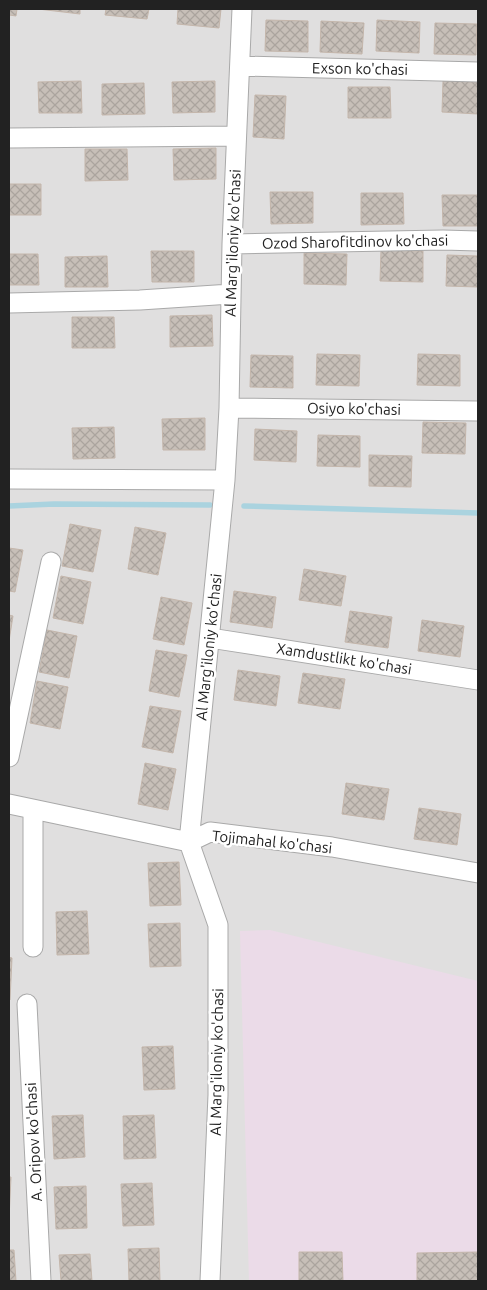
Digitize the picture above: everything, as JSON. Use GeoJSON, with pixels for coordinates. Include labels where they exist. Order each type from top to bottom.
{"type":"FeatureCollection","features":[{"type":"Feature","properties":{"kind":"street","name":"Al Marg'iloniy ko'chasi"},"geometry":{"type":"LineString","coordinates":[[210,1281],[218,1095],[218,925],[189,842],[226,480],[232,244],[242,9]]}},
{"type":"Feature","properties":{"kind":"street","name":"Exson ko'chasi"},"geometry":{"type":"LineString","coordinates":[[241,66],[478,72]]}},
{"type":"Feature","properties":{"kind":"street"},"geometry":{"type":"LineString","coordinates":[[9,138],[236,136]]}},
{"type":"Feature","properties":{"kind":"street","name":"Ozod Sharofitdinov ko'chasi"},"geometry":{"type":"LineString","coordinates":[[232,244],[478,241]]}},
{"type":"Feature","properties":{"kind":"street"},"geometry":{"type":"LineString","coordinates":[[9,303],[140,300],[231,294]]}},
{"type":"Feature","properties":{"kind":"street","name":"Osiyo ko'chasi"},"geometry":{"type":"LineString","coordinates":[[229,408],[478,411]]}},
{"type":"Feature","properties":{"kind":"street"},"geometry":{"type":"LineString","coordinates":[[9,479],[226,480]]}},
{"type":"Feature","properties":{"kind":"street"},"geometry":{"type":"LineString","coordinates":[[9,757],[52,562]]}},
{"type":"Feature","properties":{"kind":"street","name":"Xamdustlikt ko'chasi"},"geometry":{"type":"LineString","coordinates":[[210,638],[478,680]]}},
{"type":"Feature","properties":{"kind":"street","name":"Tojimahal ko'chasi"},"geometry":{"type":"LineString","coordinates":[[9,804],[189,842],[210,832],[332,847],[478,873]]}},
{"type":"Feature","properties":{"kind":"street"},"geometry":{"type":"LineString","coordinates":[[33,810],[33,947]]}},
{"type":"Feature","properties":{"kind":"street","name":"A. Oripov ko'chasi"},"geometry":{"type":"LineString","coordinates":[[27,1004],[41,1281]]}},
{"type":"Feature","properties":{"kind":"shaded area"},"geometry":{"type":"Polygon","coordinates":[[[9,9],[478,9],[478,1281],[9,1281],[9,9]]]}},
{"type":"Feature","properties":{"kind":"shaded area"},"geometry":{"type":"Polygon","coordinates":[[[270,930],[478,981],[478,1281],[249,1281],[240,931],[270,930]]]}},
{"type":"Feature","properties":{"kind":"building"},"geometry":{"type":"Polygon","coordinates":[[[9,9],[17,9],[16,16],[9,15],[9,9]]]}},
{"type":"Feature","properties":{"kind":"building"},"geometry":{"type":"Polygon","coordinates":[[[38,9],[80,9],[80,14],[38,9]]]}},
{"type":"Feature","properties":{"kind":"building"},"geometry":{"type":"Polygon","coordinates":[[[106,9],[149,9],[147,19],[105,15],[106,9]]]}},
{"type":"Feature","properties":{"kind":"building"},"geometry":{"type":"Polygon","coordinates":[[[178,9],[221,9],[219,28],[177,24],[178,9]]]}},
{"type":"Feature","properties":{"kind":"building"},"geometry":{"type":"Polygon","coordinates":[[[266,20],[308,21],[308,52],[265,51],[266,20]]]}},
{"type":"Feature","properties":{"kind":"building"},"geometry":{"type":"Polygon","coordinates":[[[377,20],[420,22],[419,53],[376,51],[377,20]]]}},
{"type":"Feature","properties":{"kind":"building"},"geometry":{"type":"Polygon","coordinates":[[[321,21],[364,23],[362,54],[320,52],[321,21]]]}},
{"type":"Feature","properties":{"kind":"building"},"geometry":{"type":"Polygon","coordinates":[[[435,23],[477,24],[476,55],[434,54],[435,23]]]}},
{"type":"Feature","properties":{"kind":"building"},"geometry":{"type":"Polygon","coordinates":[[[81,81],[82,113],[39,113],[38,82],[81,81]]]}},
{"type":"Feature","properties":{"kind":"building"},"geometry":{"type":"Polygon","coordinates":[[[215,81],[215,112],[173,113],[172,82],[215,81]]]}},
{"type":"Feature","properties":{"kind":"building"},"geometry":{"type":"Polygon","coordinates":[[[443,81],[478,82],[478,114],[442,112],[443,81]]]}},
{"type":"Feature","properties":{"kind":"building"},"geometry":{"type":"Polygon","coordinates":[[[144,83],[145,114],[102,115],[102,84],[144,83]]]}},
{"type":"Feature","properties":{"kind":"building"},"geometry":{"type":"Polygon","coordinates":[[[348,87],[390,87],[391,118],[348,118],[348,87]]]}},
{"type":"Feature","properties":{"kind":"building"},"geometry":{"type":"Polygon","coordinates":[[[255,95],[286,96],[284,139],[253,137],[255,95]]]}},
{"type":"Feature","properties":{"kind":"building"},"geometry":{"type":"Polygon","coordinates":[[[216,148],[216,179],[174,180],[173,149],[216,148]]]}},
{"type":"Feature","properties":{"kind":"building"},"geometry":{"type":"Polygon","coordinates":[[[85,149],[127,149],[128,180],[85,181],[85,149]]]}},
{"type":"Feature","properties":{"kind":"building"},"geometry":{"type":"Polygon","coordinates":[[[9,184],[41,184],[41,215],[9,215],[9,184]]]}},
{"type":"Feature","properties":{"kind":"building"},"geometry":{"type":"Polygon","coordinates":[[[270,192],[313,192],[313,223],[271,224],[270,192]]]}},
{"type":"Feature","properties":{"kind":"building"},"geometry":{"type":"Polygon","coordinates":[[[361,193],[403,193],[404,224],[361,225],[361,193]]]}},
{"type":"Feature","properties":{"kind":"building"},"geometry":{"type":"Polygon","coordinates":[[[442,195],[478,195],[478,226],[443,226],[442,195]]]}},
{"type":"Feature","properties":{"kind":"building"},"geometry":{"type":"Polygon","coordinates":[[[381,250],[423,251],[423,282],[380,281],[381,250]]]}},
{"type":"Feature","properties":{"kind":"building"},"geometry":{"type":"Polygon","coordinates":[[[151,251],[194,251],[194,282],[152,282],[151,251]]]}},
{"type":"Feature","properties":{"kind":"building"},"geometry":{"type":"Polygon","coordinates":[[[304,253],[347,254],[346,285],[304,284],[304,253]]]}},
{"type":"Feature","properties":{"kind":"building"},"geometry":{"type":"Polygon","coordinates":[[[9,254],[38,254],[39,285],[9,285],[9,254]]]}},
{"type":"Feature","properties":{"kind":"building"},"geometry":{"type":"Polygon","coordinates":[[[447,255],[478,256],[478,287],[446,286],[447,255]]]}},
{"type":"Feature","properties":{"kind":"building"},"geometry":{"type":"Polygon","coordinates":[[[107,256],[108,287],[65,287],[65,257],[107,256]]]}},
{"type":"Feature","properties":{"kind":"building"},"geometry":{"type":"Polygon","coordinates":[[[212,315],[213,346],[170,347],[170,316],[212,315]]]}},
{"type":"Feature","properties":{"kind":"building"},"geometry":{"type":"Polygon","coordinates":[[[72,317],[114,317],[115,348],[72,348],[72,317]]]}},
{"type":"Feature","properties":{"kind":"building"},"geometry":{"type":"Polygon","coordinates":[[[317,354],[360,355],[359,386],[316,385],[317,354]]]}},
{"type":"Feature","properties":{"kind":"building"},"geometry":{"type":"Polygon","coordinates":[[[418,354],[460,355],[460,386],[417,385],[418,354]]]}},
{"type":"Feature","properties":{"kind":"building"},"geometry":{"type":"Polygon","coordinates":[[[251,355],[293,356],[293,388],[250,387],[251,355]]]}},
{"type":"Feature","properties":{"kind":"building"},"geometry":{"type":"Polygon","coordinates":[[[205,418],[205,450],[163,450],[162,419],[205,418]]]}},
{"type":"Feature","properties":{"kind":"building"},"geometry":{"type":"Polygon","coordinates":[[[423,422],[466,423],[465,454],[422,453],[423,422]]]}},
{"type":"Feature","properties":{"kind":"building"},"geometry":{"type":"Polygon","coordinates":[[[114,427],[115,458],[73,459],[72,428],[114,427]]]}},
{"type":"Feature","properties":{"kind":"building"},"geometry":{"type":"Polygon","coordinates":[[[255,429],[297,431],[296,462],[254,460],[255,429]]]}},
{"type":"Feature","properties":{"kind":"building"},"geometry":{"type":"Polygon","coordinates":[[[318,435],[360,436],[360,467],[317,466],[318,435]]]}},
{"type":"Feature","properties":{"kind":"building"},"geometry":{"type":"Polygon","coordinates":[[[369,455],[412,456],[411,487],[369,486],[369,455]]]}},
{"type":"Feature","properties":{"kind":"building"},"geometry":{"type":"Polygon","coordinates":[[[70,524],[101,530],[93,572],[62,566],[70,524]]]}},
{"type":"Feature","properties":{"kind":"building"},"geometry":{"type":"Polygon","coordinates":[[[135,527],[166,533],[158,575],[128,569],[135,527]]]}},
{"type":"Feature","properties":{"kind":"building"},"geometry":{"type":"Polygon","coordinates":[[[9,548],[23,550],[15,592],[9,591],[9,548]]]}},
{"type":"Feature","properties":{"kind":"building"},"geometry":{"type":"Polygon","coordinates":[[[304,569],[346,576],[341,606],[299,600],[304,569]]]}},
{"type":"Feature","properties":{"kind":"building"},"geometry":{"type":"Polygon","coordinates":[[[61,576],[91,582],[83,624],[53,618],[61,576]]]}},
{"type":"Feature","properties":{"kind":"building"},"geometry":{"type":"Polygon","coordinates":[[[234,591],[276,597],[272,628],[230,622],[234,591]]]}},
{"type":"Feature","properties":{"kind":"building"},"geometry":{"type":"Polygon","coordinates":[[[161,597],[192,603],[184,645],[153,639],[161,597]]]}},
{"type":"Feature","properties":{"kind":"building"},"geometry":{"type":"Polygon","coordinates":[[[350,611],[392,617],[388,648],[345,642],[350,611]]]}},
{"type":"Feature","properties":{"kind":"building"},"geometry":{"type":"Polygon","coordinates":[[[9,615],[13,616],[9,641],[9,615]]]}},
{"type":"Feature","properties":{"kind":"building"},"geometry":{"type":"Polygon","coordinates":[[[422,620],[464,626],[460,657],[418,651],[422,620]]]}},
{"type":"Feature","properties":{"kind":"building"},"geometry":{"type":"Polygon","coordinates":[[[47,630],[77,636],[69,678],[39,672],[47,630]]]}},
{"type":"Feature","properties":{"kind":"building"},"geometry":{"type":"Polygon","coordinates":[[[156,650],[187,655],[179,697],[149,691],[156,650]]]}},
{"type":"Feature","properties":{"kind":"building"},"geometry":{"type":"Polygon","coordinates":[[[238,670],[280,676],[276,706],[234,700],[238,670]]]}},
{"type":"Feature","properties":{"kind":"building"},"geometry":{"type":"Polygon","coordinates":[[[303,673],[345,679],[340,709],[298,703],[303,673]]]}},
{"type":"Feature","properties":{"kind":"building"},"geometry":{"type":"Polygon","coordinates":[[[37,681],[68,687],[60,729],[30,723],[37,681]]]}},
{"type":"Feature","properties":{"kind":"building"},"geometry":{"type":"Polygon","coordinates":[[[150,706],[181,711],[173,753],[142,747],[150,706]]]}},
{"type":"Feature","properties":{"kind":"building"},"geometry":{"type":"Polygon","coordinates":[[[145,763],[176,769],[168,810],[138,804],[145,763]]]}},
{"type":"Feature","properties":{"kind":"building"},"geometry":{"type":"Polygon","coordinates":[[[346,783],[389,789],[384,820],[342,814],[346,783]]]}},
{"type":"Feature","properties":{"kind":"building"},"geometry":{"type":"Polygon","coordinates":[[[419,808],[461,814],[457,845],[414,839],[419,808]]]}},
{"type":"Feature","properties":{"kind":"building"},"geometry":{"type":"Polygon","coordinates":[[[179,862],[181,905],[150,906],[148,863],[179,862]]]}},
{"type":"Feature","properties":{"kind":"building"},"geometry":{"type":"Polygon","coordinates":[[[87,911],[89,954],[57,955],[56,912],[87,911]]]}},
{"type":"Feature","properties":{"kind":"building"},"geometry":{"type":"Polygon","coordinates":[[[180,923],[181,966],[150,967],[148,924],[180,923]]]}},
{"type":"Feature","properties":{"kind":"building"},"geometry":{"type":"Polygon","coordinates":[[[9,957],[12,958],[10,1000],[9,1000],[9,957]]]}},
{"type":"Feature","properties":{"kind":"building"},"geometry":{"type":"Polygon","coordinates":[[[173,1046],[175,1089],[144,1090],[142,1047],[173,1046]]]}},
{"type":"Feature","properties":{"kind":"building"},"geometry":{"type":"Polygon","coordinates":[[[83,1115],[85,1157],[54,1159],[52,1116],[83,1115]]]}},
{"type":"Feature","properties":{"kind":"building"},"geometry":{"type":"Polygon","coordinates":[[[154,1115],[156,1158],[124,1159],[123,1116],[154,1115]]]}},
{"type":"Feature","properties":{"kind":"building"},"geometry":{"type":"Polygon","coordinates":[[[9,1177],[11,1177],[9,1219],[9,1177]]]}},
{"type":"Feature","properties":{"kind":"building"},"geometry":{"type":"Polygon","coordinates":[[[152,1183],[154,1225],[123,1226],[121,1184],[152,1183]]]}},
{"type":"Feature","properties":{"kind":"building"},"geometry":{"type":"Polygon","coordinates":[[[86,1186],[87,1228],[56,1229],[54,1187],[86,1186]]]}},
{"type":"Feature","properties":{"kind":"building"},"geometry":{"type":"Polygon","coordinates":[[[159,1248],[160,1281],[129,1281],[128,1249],[159,1248]]]}},
{"type":"Feature","properties":{"kind":"building"},"geometry":{"type":"Polygon","coordinates":[[[9,1250],[14,1250],[16,1281],[9,1281],[9,1250]]]}},
{"type":"Feature","properties":{"kind":"building"},"geometry":{"type":"Polygon","coordinates":[[[299,1252],[342,1252],[343,1281],[299,1281],[299,1252]]]}},
{"type":"Feature","properties":{"kind":"building"},"geometry":{"type":"Polygon","coordinates":[[[478,1252],[478,1281],[417,1281],[417,1253],[478,1252]]]}},
{"type":"Feature","properties":{"kind":"building"},"geometry":{"type":"Polygon","coordinates":[[[90,1254],[92,1281],[61,1281],[59,1255],[90,1254]]]}},
{"type":"Feature","properties":{"kind":"waterway"},"geometry":{"type":"LineString","coordinates":[[9,506],[54,504],[210,505]]}},
{"type":"Feature","properties":{"kind":"waterway"},"geometry":{"type":"LineString","coordinates":[[244,506],[478,513]]}}]}
